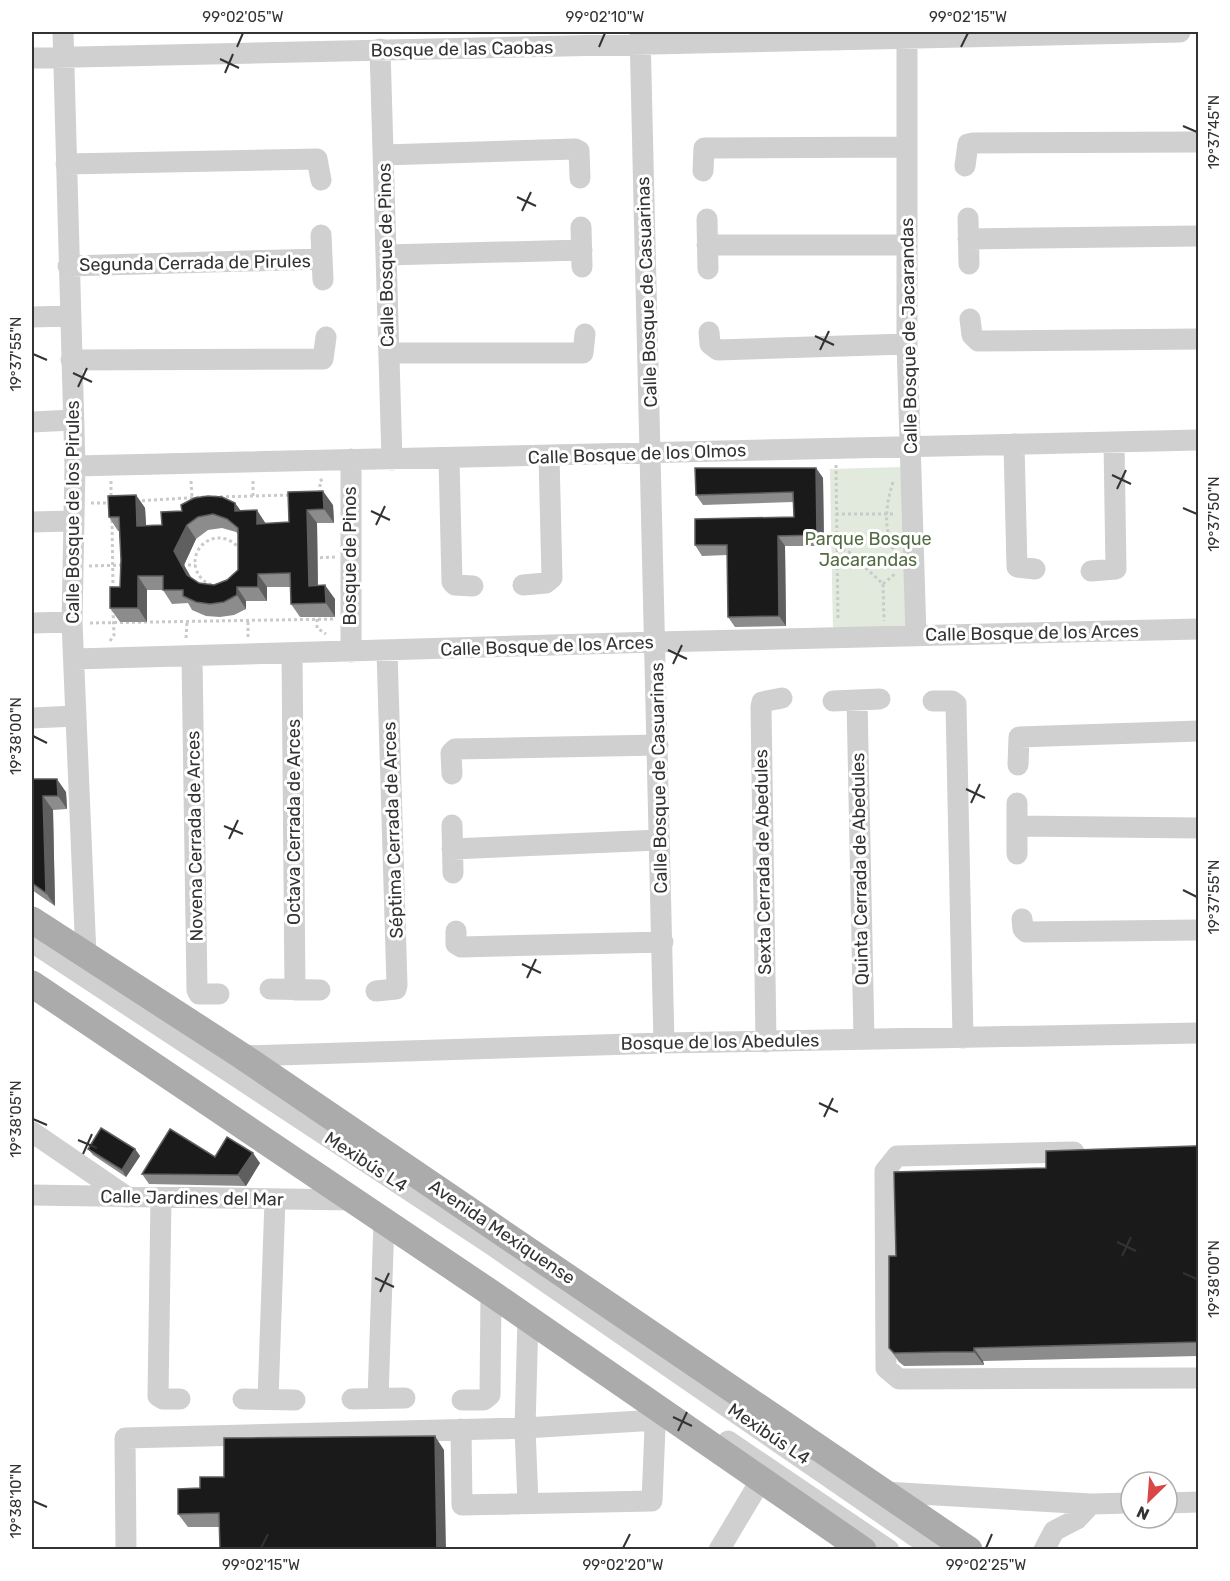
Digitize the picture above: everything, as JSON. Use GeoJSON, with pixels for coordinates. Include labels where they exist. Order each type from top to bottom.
{"type":"FeatureCollection","features":[{"type":"Feature","properties":{"kind":"main road","name":"Avenida Mexiquense"},"geometry":{"type":"LineString","coordinates":[[32,920],[242,1056],[787,1437],[884,1492],[969,1550]]}},
{"type":"Feature","properties":{"kind":"main road"},"geometry":{"type":"LineString","coordinates":[[32,984],[528,1318],[659,1415],[764,1474],[863,1550]]}},
{"type":"Feature","properties":{"kind":"street","name":"Calle Bosque de los Pirules"},"geometry":{"type":"LineString","coordinates":[[63,32],[75,466],[72,622],[86,956]]}},
{"type":"Feature","properties":{"kind":"street","name":"Bosque de las Caobas"},"geometry":{"type":"LineString","coordinates":[[32,58],[380,49],[640,38],[907,38],[1180,32]]}},
{"type":"Feature","properties":{"kind":"street","name":"Calle Bosque de Casuarinas"},"geometry":{"type":"LineString","coordinates":[[640,38],[652,453],[664,1043]]}},
{"type":"Feature","properties":{"kind":"street","name":"Calle Bosque de Jacarandas"},"geometry":{"type":"LineString","coordinates":[[907,38],[905,147],[907,344],[916,635]]}},
{"type":"Feature","properties":{"kind":"street","name":"Calle Bosque de Pinos"},"geometry":{"type":"LineString","coordinates":[[380,49],[392,460]]}},
{"type":"Feature","properties":{"kind":"street"},"geometry":{"type":"LineString","coordinates":[[965,166],[968,144],[973,143],[1198,142]]}},
{"type":"Feature","properties":{"kind":"street"},"geometry":{"type":"LineString","coordinates":[[703,171],[704,148],[905,147]]}},
{"type":"Feature","properties":{"kind":"street"},"geometry":{"type":"LineString","coordinates":[[384,155],[575,148],[579,151],[580,178]]}},
{"type":"Feature","properties":{"kind":"street"},"geometry":{"type":"LineString","coordinates":[[66,164],[317,159],[321,180]]}},
{"type":"Feature","properties":{"kind":"street"},"geometry":{"type":"LineString","coordinates":[[968,218],[969,264]]}},
{"type":"Feature","properties":{"kind":"street"},"geometry":{"type":"LineString","coordinates":[[707,219],[708,269]]}},
{"type":"Feature","properties":{"kind":"street"},"geometry":{"type":"LineString","coordinates":[[386,255],[582,259],[581,226]]}},
{"type":"Feature","properties":{"kind":"street","name":"Segunda Cerrada de Pirules"},"geometry":{"type":"LineString","coordinates":[[69,266],[323,269],[321,235]]}},
{"type":"Feature","properties":{"kind":"street"},"geometry":{"type":"LineString","coordinates":[[968,239],[1198,236]]}},
{"type":"Feature","properties":{"kind":"street"},"geometry":{"type":"LineString","coordinates":[[707,245],[906,245]]}},
{"type":"Feature","properties":{"kind":"street"},"geometry":{"type":"LineString","coordinates":[[32,317],[70,316]]}},
{"type":"Feature","properties":{"kind":"street"},"geometry":{"type":"LineString","coordinates":[[970,319],[972,335],[978,341],[1198,339]]}},
{"type":"Feature","properties":{"kind":"street"},"geometry":{"type":"LineString","coordinates":[[710,332],[710,344],[718,350],[907,344]]}},
{"type":"Feature","properties":{"kind":"street"},"geometry":{"type":"LineString","coordinates":[[388,353],[580,353],[584,350],[585,334]]}},
{"type":"Feature","properties":{"kind":"street"},"geometry":{"type":"LineString","coordinates":[[71,360],[323,359],[326,337]]}},
{"type":"Feature","properties":{"kind":"street"},"geometry":{"type":"LineString","coordinates":[[32,422],[73,420]]}},
{"type":"Feature","properties":{"kind":"street","name":"Calle Bosque de los Olmos"},"geometry":{"type":"LineString","coordinates":[[75,466],[1198,440]]}},
{"type":"Feature","properties":{"kind":"street"},"geometry":{"type":"LineString","coordinates":[[1091,571],[1116,569],[1114,442]]}},
{"type":"Feature","properties":{"kind":"street"},"geometry":{"type":"LineString","coordinates":[[1014,444],[1017,567],[1035,569]]}},
{"type":"Feature","properties":{"kind":"street"},"geometry":{"type":"LineString","coordinates":[[523,585],[546,583],[552,578],[549,456]]}},
{"type":"Feature","properties":{"kind":"street","name":"Bosque de Pinos"},"geometry":{"type":"LineString","coordinates":[[351,459],[349,618],[351,652]]}},
{"type":"Feature","properties":{"kind":"street"},"geometry":{"type":"LineString","coordinates":[[449,459],[452,582],[455,585],[473,586]]}},
{"type":"Feature","properties":{"kind":"street"},"geometry":{"type":"LineString","coordinates":[[32,522],[73,512]]}},
{"type":"Feature","properties":{"kind":"street"},"geometry":{"type":"LineString","coordinates":[[32,623],[72,622]]}},
{"type":"Feature","properties":{"kind":"street","name":"Calle Bosque de los Arces"},"geometry":{"type":"LineString","coordinates":[[75,659],[1198,629]]}},
{"type":"Feature","properties":{"kind":"street","name":"Séptima Cerrada de Arces"},"geometry":{"type":"LineString","coordinates":[[376,991],[391,991],[396,989],[397,984],[387,651]]}},
{"type":"Feature","properties":{"kind":"street","name":"Octava Cerrada de Arces"},"geometry":{"type":"LineString","coordinates":[[292,654],[295,990]]}},
{"type":"Feature","properties":{"kind":"street","name":"Novena Cerrada de Arces"},"geometry":{"type":"LineString","coordinates":[[192,657],[197,990],[204,996],[219,994]]}},
{"type":"Feature","properties":{"kind":"street","name":"Sexta Cerrada de Abedules"},"geometry":{"type":"LineString","coordinates":[[766,1042],[761,707],[762,702],[768,699],[782,698]]}},
{"type":"Feature","properties":{"kind":"street"},"geometry":{"type":"LineString","coordinates":[[833,701],[880,699]]}},
{"type":"Feature","properties":{"kind":"street","name":"Quinta Cerrada de Abedules"},"geometry":{"type":"LineString","coordinates":[[857,700],[864,1039]]}},
{"type":"Feature","properties":{"kind":"street"},"geometry":{"type":"LineString","coordinates":[[933,700],[952,701],[956,704],[963,1038]]}},
{"type":"Feature","properties":{"kind":"street"},"geometry":{"type":"LineString","coordinates":[[32,718],[76,716]]}},
{"type":"Feature","properties":{"kind":"street"},"geometry":{"type":"LineString","coordinates":[[1018,765],[1019,737],[1198,731]]}},
{"type":"Feature","properties":{"kind":"street"},"geometry":{"type":"LineString","coordinates":[[452,774],[451,753],[455,748],[658,745]]}},
{"type":"Feature","properties":{"kind":"street"},"geometry":{"type":"LineString","coordinates":[[1017,803],[1017,854]]}},
{"type":"Feature","properties":{"kind":"street"},"geometry":{"type":"LineString","coordinates":[[452,825],[453,873]]}},
{"type":"Feature","properties":{"kind":"street"},"geometry":{"type":"LineString","coordinates":[[1017,826],[1198,828]]}},
{"type":"Feature","properties":{"kind":"street"},"geometry":{"type":"LineString","coordinates":[[452,849],[659,840]]}},
{"type":"Feature","properties":{"kind":"street"},"geometry":{"type":"LineString","coordinates":[[1022,919],[1026,932],[1198,930]]}},
{"type":"Feature","properties":{"kind":"street"},"geometry":{"type":"LineString","coordinates":[[456,931],[456,944],[461,947],[663,942]]}},
{"type":"Feature","properties":{"kind":"street","name":"Mexibús L4"},"geometry":{"type":"LineString","coordinates":[[32,942],[787,1437],[935,1550]]}},
{"type":"Feature","properties":{"kind":"street","name":"Mexibús L4"},"geometry":{"type":"LineString","coordinates":[[32,970],[764,1474],[889,1550]]}},
{"type":"Feature","properties":{"kind":"street"},"geometry":{"type":"LineString","coordinates":[[270,989],[320,990]]}},
{"type":"Feature","properties":{"kind":"street","name":"Bosque de los Abedules"},"geometry":{"type":"LineString","coordinates":[[242,1056],[664,1043],[1198,1034]]}},
{"type":"Feature","properties":{"kind":"street"},"geometry":{"type":"LineString","coordinates":[[32,1132],[127,1197]]}},
{"type":"Feature","properties":{"kind":"street"},"geometry":{"type":"LineString","coordinates":[[1094,1152],[897,1156],[890,1162],[885,1171],[886,1368],[899,1379],[1198,1378]]}},
{"type":"Feature","properties":{"kind":"street","name":"Calle Jardines del Mar"},"geometry":{"type":"LineString","coordinates":[[32,1195],[352,1200]]}},
{"type":"Feature","properties":{"kind":"street"},"geometry":{"type":"LineString","coordinates":[[161,1198],[158,1396],[180,1399]]}},
{"type":"Feature","properties":{"kind":"street"},"geometry":{"type":"LineString","coordinates":[[268,1399],[275,1200]]}},
{"type":"Feature","properties":{"kind":"street"},"geometry":{"type":"LineString","coordinates":[[378,1398],[384,1221]]}},
{"type":"Feature","properties":{"kind":"street"},"geometry":{"type":"LineString","coordinates":[[462,1400],[484,1400],[490,1395],[491,1293]]}},
{"type":"Feature","properties":{"kind":"street"},"geometry":{"type":"LineString","coordinates":[[528,1318],[525,1428],[528,1503]]}},
{"type":"Feature","properties":{"kind":"street"},"geometry":{"type":"LineString","coordinates":[[352,1398],[405,1398]]}},
{"type":"Feature","properties":{"kind":"street"},"geometry":{"type":"LineString","coordinates":[[243,1399],[296,1400]]}},
{"type":"Feature","properties":{"kind":"street"},"geometry":{"type":"LineString","coordinates":[[126,1550],[125,1438],[461,1429],[525,1428],[659,1415],[652,1501],[462,1504],[461,1429]]}},
{"type":"Feature","properties":{"kind":"street"},"geometry":{"type":"LineString","coordinates":[[719,1550],[787,1437]]}},
{"type":"Feature","properties":{"kind":"street"},"geometry":{"type":"LineString","coordinates":[[884,1492],[1091,1504],[1119,1503]]}},
{"type":"Feature","properties":{"kind":"street"},"geometry":{"type":"LineString","coordinates":[[1179,1503],[1198,1502]]}},
{"type":"Feature","properties":{"kind":"street"},"geometry":{"type":"LineString","coordinates":[[1044,1550],[1054,1530],[1077,1519],[1091,1504]]}},
{"type":"Feature","properties":{"kind":"path"},"geometry":{"type":"LineString","coordinates":[[836,449],[838,637]]}},
{"type":"Feature","properties":{"kind":"path"},"geometry":{"type":"LineString","coordinates":[[111,465],[113,588]]}},
{"type":"Feature","properties":{"kind":"path"},"geometry":{"type":"LineString","coordinates":[[309,495],[350,494]]}},
{"type":"Feature","properties":{"kind":"path"},"geometry":{"type":"LineString","coordinates":[[134,501],[192,497],[298,495]]}},
{"type":"Feature","properties":{"kind":"path"},"geometry":{"type":"LineString","coordinates":[[73,512],[111,503]]}},
{"type":"Feature","properties":{"kind":"path"},"geometry":{"type":"LineString","coordinates":[[836,514],[913,514]]}},
{"type":"Feature","properties":{"kind":"path"},"geometry":{"type":"LineString","coordinates":[[213,538],[228,539],[235,543],[243,558],[241,575],[235,581],[219,587],[204,582],[195,565],[200,547],[213,538]]}},
{"type":"Feature","properties":{"kind":"path"},"geometry":{"type":"LineString","coordinates":[[837,547],[849,552],[883,584],[884,636]]}},
{"type":"Feature","properties":{"kind":"path"},"geometry":{"type":"LineString","coordinates":[[303,559],[351,556]]}},
{"type":"Feature","properties":{"kind":"path"},"geometry":{"type":"LineString","coordinates":[[74,566],[124,565]]}},
{"type":"Feature","properties":{"kind":"path"},"geometry":{"type":"LineString","coordinates":[[171,565],[195,565]]}},
{"type":"Feature","properties":{"kind":"path"},"geometry":{"type":"LineString","coordinates":[[96,659],[114,635],[113,600]]}},
{"type":"Feature","properties":{"kind":"path"},"geometry":{"type":"LineString","coordinates":[[72,622],[349,618]]}},
{"type":"Feature","properties":{"kind":"green space","name":"Parque Bosque Jacarandas"},"geometry":{"type":"Polygon","coordinates":[[[904,467],[907,630],[833,632],[830,469],[904,467]]]}},
{"type":"Feature","properties":{"kind":"building"},"geometry":{"type":"Polygon","coordinates":[[[695,468],[816,468],[817,535],[778,536],[779,616],[728,617],[727,545],[695,545],[695,519],[794,517],[793,492],[696,495],[695,468]]]}},
{"type":"Feature","properties":{"kind":"building"},"geometry":{"type":"Polygon","coordinates":[[[323,491],[324,509],[307,510],[309,586],[325,585],[326,603],[291,604],[290,573],[258,574],[258,587],[237,587],[237,595],[224,602],[210,604],[196,602],[183,596],[183,590],[163,590],[163,576],[138,576],[138,608],[110,608],[110,587],[120,587],[121,560],[119,517],[109,517],[108,496],[136,495],[137,526],[162,525],[161,512],[182,511],[181,505],[194,498],[208,496],[222,497],[235,503],[235,511],[257,510],[257,524],[289,522],[288,492],[323,491]],[[213,514],[198,517],[187,525],[174,551],[187,575],[199,583],[214,585],[227,580],[238,570],[238,528],[227,519],[213,514]]]}},
{"type":"Feature","properties":{"kind":"building"},"geometry":{"type":"Polygon","coordinates":[[[32,779],[57,779],[58,796],[43,796],[46,893],[32,883],[32,779]]]}},
{"type":"Feature","properties":{"kind":"building"},"geometry":{"type":"Polygon","coordinates":[[[101,1128],[135,1149],[122,1170],[88,1149],[101,1128]]]}},
{"type":"Feature","properties":{"kind":"building"},"geometry":{"type":"Polygon","coordinates":[[[170,1129],[215,1157],[227,1137],[253,1153],[238,1175],[142,1174],[170,1129]]]}},
{"type":"Feature","properties":{"kind":"building"},"geometry":{"type":"Polygon","coordinates":[[[1198,1146],[1198,1342],[974,1348],[974,1352],[894,1353],[889,1348],[889,1256],[896,1256],[894,1172],[1046,1168],[1046,1151],[1198,1146]]]}},
{"type":"Feature","properties":{"kind":"building"},"geometry":{"type":"Polygon","coordinates":[[[435,1436],[437,1550],[220,1550],[219,1513],[178,1514],[178,1489],[200,1488],[200,1477],[224,1477],[224,1438],[435,1436]]]}}]}
